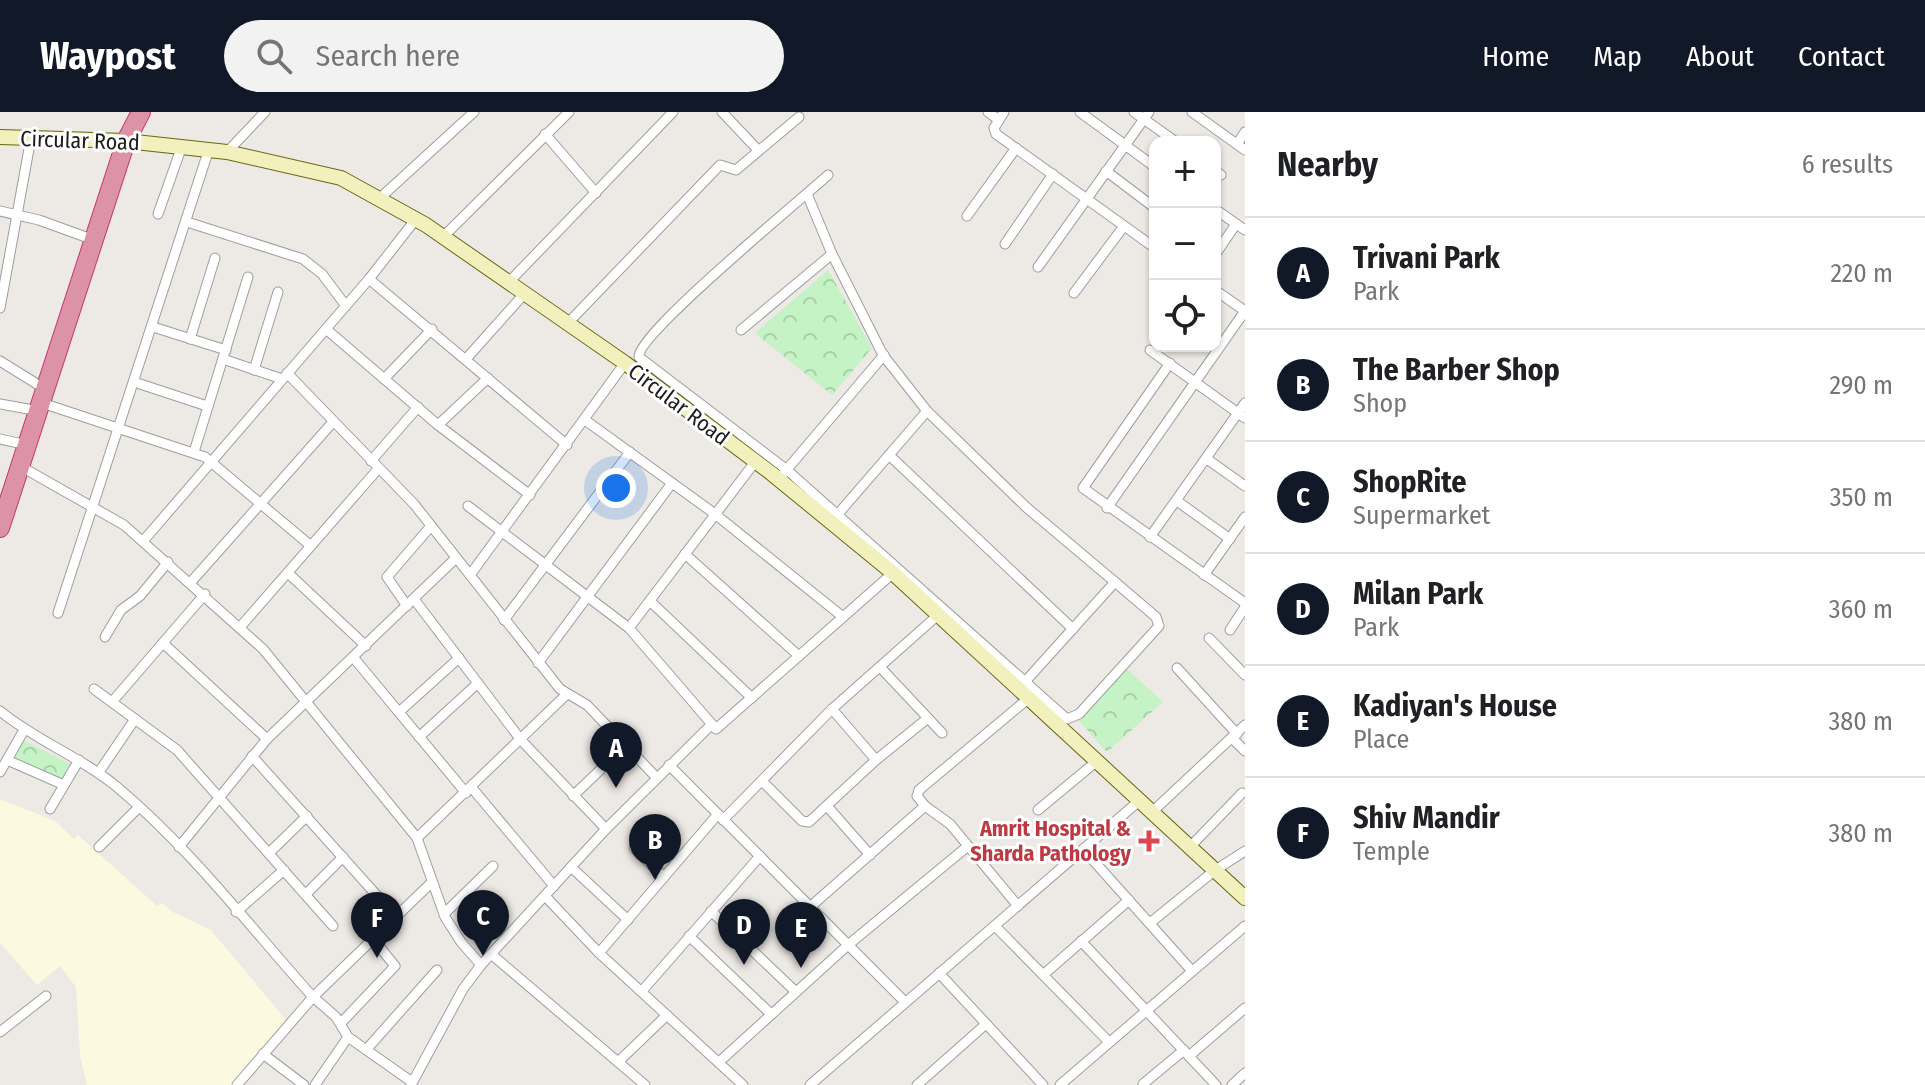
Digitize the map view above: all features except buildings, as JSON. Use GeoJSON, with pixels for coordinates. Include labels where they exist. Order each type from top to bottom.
{"type":"FeatureCollection","features":[{"type":"Feature","properties":{"kind":"highway"},"geometry":{"type":"LineString","coordinates":[[0,528],[136,115]]}},
{"type":"Feature","properties":{"kind":"main road","name":"Circular Road"},"geometry":{"type":"LineString","coordinates":[[0,137],[126,141],[227,152],[330,174],[416,219],[625,363],[755,462],[783,475],[1025,690],[1151,813],[1245,898]]}},
{"type":"Feature","properties":{"kind":"street"},"geometry":{"type":"LineString","coordinates":[[227,152],[265,112]]}},
{"type":"Feature","properties":{"kind":"street"},"geometry":{"type":"LineString","coordinates":[[380,198],[474,112]]}},
{"type":"Feature","properties":{"kind":"street"},"geometry":{"type":"LineString","coordinates":[[443,237],[569,112]]}},
{"type":"Feature","properties":{"kind":"street"},"geometry":{"type":"LineString","coordinates":[[509,282],[673,112]]}},
{"type":"Feature","properties":{"kind":"street"},"geometry":{"type":"LineString","coordinates":[[723,112],[758,150]]}},
{"type":"Feature","properties":{"kind":"street"},"geometry":{"type":"LineString","coordinates":[[988,112],[1002,116],[994,132],[1149,244]]}},
{"type":"Feature","properties":{"kind":"street"},"geometry":{"type":"LineString","coordinates":[[1080,112],[1149,163]]}},
{"type":"Feature","properties":{"kind":"street"},"geometry":{"type":"LineString","coordinates":[[1134,112],[1146,116],[1169,136]]}},
{"type":"Feature","properties":{"kind":"street"},"geometry":{"type":"LineString","coordinates":[[1192,112],[1241,147],[1245,132]]}},
{"type":"Feature","properties":{"kind":"street"},"geometry":{"type":"LineString","coordinates":[[1038,267],[1146,116]]}},
{"type":"Feature","properties":{"kind":"street"},"geometry":{"type":"LineString","coordinates":[[567,324],[720,165],[734,171],[799,117]]}},
{"type":"Feature","properties":{"kind":"street"},"geometry":{"type":"LineString","coordinates":[[545,134],[596,193]]}},
{"type":"Feature","properties":{"kind":"street"},"geometry":{"type":"LineString","coordinates":[[0,308],[31,138]]}},
{"type":"Feature","properties":{"kind":"street"},"geometry":{"type":"LineString","coordinates":[[158,214],[182,146]]}},
{"type":"Feature","properties":{"kind":"street"},"geometry":{"type":"LineString","coordinates":[[967,216],[1016,148]]}},
{"type":"Feature","properties":{"kind":"street"},"geometry":{"type":"LineString","coordinates":[[58,613],[209,149]]}},
{"type":"Feature","properties":{"kind":"street"},"geometry":{"type":"LineString","coordinates":[[1106,171],[1149,203]]}},
{"type":"Feature","properties":{"kind":"street"},"geometry":{"type":"LineString","coordinates":[[1005,244],[1053,174]]}},
{"type":"Feature","properties":{"kind":"street"},"geometry":{"type":"LineString","coordinates":[[807,194],[832,254],[884,355],[927,411],[1026,507],[1156,617],[1157,630],[1073,719],[1063,716],[1025,690],[838,514],[783,475],[638,354],[645,341],[679,307],[828,175]]}},
{"type":"Feature","properties":{"kind":"street"},"geometry":{"type":"LineString","coordinates":[[0,211],[18,214],[94,240]]}},
{"type":"Feature","properties":{"kind":"street"},"geometry":{"type":"LineString","coordinates":[[1221,213],[1242,227],[1221,249]]}},
{"type":"Feature","properties":{"kind":"street"},"geometry":{"type":"LineString","coordinates":[[144,540],[369,279],[416,219]]}},
{"type":"Feature","properties":{"kind":"street"},"geometry":{"type":"LineString","coordinates":[[187,222],[303,259],[322,274],[346,306]]}},
{"type":"Feature","properties":{"kind":"street"},"geometry":{"type":"LineString","coordinates":[[1074,293],[1124,226]]}},
{"type":"Feature","properties":{"kind":"street"},"geometry":{"type":"LineString","coordinates":[[741,330],[832,254]]}},
{"type":"Feature","properties":{"kind":"street"},"geometry":{"type":"LineString","coordinates":[[190,339],[215,258]]}},
{"type":"Feature","properties":{"kind":"street"},"geometry":{"type":"LineString","coordinates":[[194,452],[248,277]]}},
{"type":"Feature","properties":{"kind":"street"},"geometry":{"type":"LineString","coordinates":[[369,279],[567,445]]}},
{"type":"Feature","properties":{"kind":"street"},"geometry":{"type":"LineString","coordinates":[[254,370],[278,292]]}},
{"type":"Feature","properties":{"kind":"street"},"geometry":{"type":"LineString","coordinates":[[466,359],[525,293]]}},
{"type":"Feature","properties":{"kind":"street"},"geometry":{"type":"LineString","coordinates":[[1221,294],[1245,311],[1221,346]]}},
{"type":"Feature","properties":{"kind":"street"},"geometry":{"type":"LineString","coordinates":[[153,327],[190,339],[254,370],[284,376],[333,422],[431,526],[566,695],[584,703],[656,777]]}},
{"type":"Feature","properties":{"kind":"street"},"geometry":{"type":"LineString","coordinates":[[326,329],[438,425],[530,495]]}},
{"type":"Feature","properties":{"kind":"street"},"geometry":{"type":"LineString","coordinates":[[384,379],[432,329]]}},
{"type":"Feature","properties":{"kind":"street"},"geometry":{"type":"LineString","coordinates":[[1153,352],[1241,416]]}},
{"type":"Feature","properties":{"kind":"street"},"geometry":{"type":"LineString","coordinates":[[1107,508],[1217,352]]}},
{"type":"Feature","properties":{"kind":"street"},"geometry":{"type":"LineString","coordinates":[[783,475],[884,355]]}},
{"type":"Feature","properties":{"kind":"street"},"geometry":{"type":"LineString","coordinates":[[0,361],[42,401]]}},
{"type":"Feature","properties":{"kind":"street"},"geometry":{"type":"LineString","coordinates":[[470,575],[625,363]]}},
{"type":"Feature","properties":{"kind":"street"},"geometry":{"type":"LineString","coordinates":[[1170,363],[1083,484],[1084,491],[1245,605],[1230,630]]}},
{"type":"Feature","properties":{"kind":"street"},"geometry":{"type":"LineString","coordinates":[[438,425],[488,378]]}},
{"type":"Feature","properties":{"kind":"street"},"geometry":{"type":"LineString","coordinates":[[134,382],[207,406]]}},
{"type":"Feature","properties":{"kind":"street"},"geometry":{"type":"LineString","coordinates":[[0,404],[42,401],[194,452],[212,461],[311,546]]}},
{"type":"Feature","properties":{"kind":"street"},"geometry":{"type":"LineString","coordinates":[[1150,537],[1241,416],[1245,403]]}},
{"type":"Feature","properties":{"kind":"street"},"geometry":{"type":"LineString","coordinates":[[241,626],[311,546],[418,407]]}},
{"type":"Feature","properties":{"kind":"street"},"geometry":{"type":"LineString","coordinates":[[838,514],[927,411]]}},
{"type":"Feature","properties":{"kind":"street"},"geometry":{"type":"LineString","coordinates":[[585,420],[715,514],[843,617]]}},
{"type":"Feature","properties":{"kind":"street"},"geometry":{"type":"LineString","coordinates":[[191,582],[333,422]]}},
{"type":"Feature","properties":{"kind":"street"},"geometry":{"type":"LineString","coordinates":[[0,439],[27,445]]}},
{"type":"Feature","properties":{"kind":"street"},"geometry":{"type":"LineString","coordinates":[[504,620],[630,452]]}},
{"type":"Feature","properties":{"kind":"street"},"geometry":{"type":"LineString","coordinates":[[889,455],[1073,629]]}},
{"type":"Feature","properties":{"kind":"street"},"geometry":{"type":"LineString","coordinates":[[1207,459],[1245,486]]}},
{"type":"Feature","properties":{"kind":"street"},"geometry":{"type":"LineString","coordinates":[[629,628],[755,462]]}},
{"type":"Feature","properties":{"kind":"street"},"geometry":{"type":"LineString","coordinates":[[20,466],[144,540],[241,626],[307,701],[417,838],[427,857],[444,914],[461,942],[481,965]]}},
{"type":"Feature","properties":{"kind":"street"},"geometry":{"type":"LineString","coordinates":[[538,663],[672,483]]}},
{"type":"Feature","properties":{"kind":"street"},"geometry":{"type":"LineString","coordinates":[[1177,501],[1230,539]]}},
{"type":"Feature","properties":{"kind":"street"},"geometry":{"type":"LineString","coordinates":[[468,506],[629,628],[711,725],[718,729],[893,573]]}},
{"type":"Feature","properties":{"kind":"street"},"geometry":{"type":"LineString","coordinates":[[1204,575],[1245,517]]}},
{"type":"Feature","properties":{"kind":"street"},"geometry":{"type":"LineString","coordinates":[[431,526],[387,577],[459,658],[521,740],[606,829]]}},
{"type":"Feature","properties":{"kind":"street"},"geometry":{"type":"LineString","coordinates":[[685,554],[799,656]]}},
{"type":"Feature","properties":{"kind":"street"},"geometry":{"type":"LineString","coordinates":[[179,847],[267,739],[456,558]]}},
{"type":"Feature","properties":{"kind":"street"},"geometry":{"type":"LineString","coordinates":[[105,637],[121,610],[140,596],[168,562]]}},
{"type":"Feature","properties":{"kind":"street"},"geometry":{"type":"LineString","coordinates":[[288,573],[366,646]]}},
{"type":"Feature","properties":{"kind":"street"},"geometry":{"type":"LineString","coordinates":[[1018,906],[950,824],[925,806],[917,796],[919,790],[1025,690],[1115,582]]}},
{"type":"Feature","properties":{"kind":"street"},"geometry":{"type":"LineString","coordinates":[[112,702],[205,594]]}},
{"type":"Feature","properties":{"kind":"street"},"geometry":{"type":"LineString","coordinates":[[650,601],[752,698]]}},
{"type":"Feature","properties":{"kind":"street"},"geometry":{"type":"LineString","coordinates":[[599,953],[721,817],[762,781],[832,709],[938,615]]}},
{"type":"Feature","properties":{"kind":"street"},"geometry":{"type":"LineString","coordinates":[[1209,638],[1245,674]]}},
{"type":"Feature","properties":{"kind":"street"},"geometry":{"type":"LineString","coordinates":[[163,643],[267,739]]}},
{"type":"Feature","properties":{"kind":"street"},"geometry":{"type":"LineString","coordinates":[[353,657],[419,737],[554,886]]}},
{"type":"Feature","properties":{"kind":"street"},"geometry":{"type":"LineString","coordinates":[[399,712],[459,658]]}},
{"type":"Feature","properties":{"kind":"street"},"geometry":{"type":"LineString","coordinates":[[880,667],[942,733]]}},
{"type":"Feature","properties":{"kind":"street"},"geometry":{"type":"LineString","coordinates":[[1177,668],[1245,751]]}},
{"type":"Feature","properties":{"kind":"street"},"geometry":{"type":"LineString","coordinates":[[419,737],[478,683]]}},
{"type":"Feature","properties":{"kind":"street"},"geometry":{"type":"LineString","coordinates":[[94,689],[177,750],[333,926]]}},
{"type":"Feature","properties":{"kind":"street"},"geometry":{"type":"LineString","coordinates":[[417,838],[566,695]]}},
{"type":"Feature","properties":{"kind":"street"},"geometry":{"type":"LineString","coordinates":[[832,709],[876,760]]}},
{"type":"Feature","properties":{"kind":"street"},"geometry":{"type":"LineString","coordinates":[[0,711],[24,730],[99,772],[139,807],[179,847],[313,997],[341,1023],[348,1037],[411,1084],[463,989],[481,965],[606,829],[711,725]]}},
{"type":"Feature","properties":{"kind":"street"},"geometry":{"type":"LineString","coordinates":[[762,781],[805,823],[928,718]]}},
{"type":"Feature","properties":{"kind":"street"},"geometry":{"type":"LineString","coordinates":[[99,772],[135,719]]}},
{"type":"Feature","properties":{"kind":"street"},"geometry":{"type":"LineString","coordinates":[[1151,813],[1245,725]]}},
{"type":"Feature","properties":{"kind":"street"},"geometry":{"type":"LineString","coordinates":[[0,772],[24,730]]}},
{"type":"Feature","properties":{"kind":"street"},"geometry":{"type":"LineString","coordinates":[[573,796],[626,745]]}},
{"type":"Feature","properties":{"kind":"street"},"geometry":{"type":"LineString","coordinates":[[252,756],[397,918]]}},
{"type":"Feature","properties":{"kind":"street"},"geometry":{"type":"LineString","coordinates":[[7,760],[64,785]]}},
{"type":"Feature","properties":{"kind":"street"},"geometry":{"type":"LineString","coordinates":[[50,809],[79,760]]}},
{"type":"Feature","properties":{"kind":"street"},"geometry":{"type":"LineString","coordinates":[[1038,810],[1097,761]]}},
{"type":"Feature","properties":{"kind":"street"},"geometry":{"type":"LineString","coordinates":[[669,765],[905,1002]]}},
{"type":"Feature","properties":{"kind":"street"},"geometry":{"type":"LineString","coordinates":[[1189,848],[1242,793]]}},
{"type":"Feature","properties":{"kind":"street"},"geometry":{"type":"LineString","coordinates":[[810,1085],[1139,801]]}},
{"type":"Feature","properties":{"kind":"street"},"geometry":{"type":"LineString","coordinates":[[827,806],[870,855]]}},
{"type":"Feature","properties":{"kind":"street"},"geometry":{"type":"LineString","coordinates":[[810,907],[925,806]]}},
{"type":"Feature","properties":{"kind":"street"},"geometry":{"type":"LineString","coordinates":[[99,847],[139,807]]}},
{"type":"Feature","properties":{"kind":"street"},"geometry":{"type":"LineString","coordinates":[[269,853],[307,816]]}},
{"type":"Feature","properties":{"kind":"street"},"geometry":{"type":"LineString","coordinates":[[719,1062],[848,945],[968,846]]}},
{"type":"Feature","properties":{"kind":"street"},"geometry":{"type":"LineString","coordinates":[[634,848],[664,877]]}},
{"type":"Feature","properties":{"kind":"street"},"geometry":{"type":"LineString","coordinates":[[1083,849],[1192,971]]}},
{"type":"Feature","properties":{"kind":"street"},"geometry":{"type":"LineString","coordinates":[[1150,923],[1214,871],[1245,851]]}},
{"type":"Feature","properties":{"kind":"street"},"geometry":{"type":"LineString","coordinates":[[642,991],[760,856]]}},
{"type":"Feature","properties":{"kind":"street"},"geometry":{"type":"LineString","coordinates":[[306,894],[343,857]]}},
{"type":"Feature","properties":{"kind":"street"},"geometry":{"type":"LineString","coordinates":[[444,914],[493,866]]}},
{"type":"Feature","properties":{"kind":"street"},"geometry":{"type":"LineString","coordinates":[[571,867],[628,920]]}},
{"type":"Feature","properties":{"kind":"street"},"geometry":{"type":"LineString","coordinates":[[236,912],[284,870]]}},
{"type":"Feature","properties":{"kind":"street"},"geometry":{"type":"LineString","coordinates":[[237,1085],[313,997],[432,882]]}},
{"type":"Feature","properties":{"kind":"street"},"geometry":{"type":"LineString","coordinates":[[545,896],[599,953],[743,1085]]}},
{"type":"Feature","properties":{"kind":"street"},"geometry":{"type":"LineString","coordinates":[[1043,975],[1129,900]]}},
{"type":"Feature","properties":{"kind":"street"},"geometry":{"type":"LineString","coordinates":[[711,911],[796,992]]}},
{"type":"Feature","properties":{"kind":"street"},"geometry":{"type":"LineString","coordinates":[[995,926],[1109,1042]]}},
{"type":"Feature","properties":{"kind":"street"},"geometry":{"type":"LineString","coordinates":[[1060,1085],[1245,926]]}},
{"type":"Feature","properties":{"kind":"street"},"geometry":{"type":"LineString","coordinates":[[689,936],[771,1014]]}},
{"type":"Feature","properties":{"kind":"street"},"geometry":{"type":"LineString","coordinates":[[341,1023],[395,966],[374,940]]}},
{"type":"Feature","properties":{"kind":"street"},"geometry":{"type":"LineString","coordinates":[[1081,941],[1216,1085]]}},
{"type":"Feature","properties":{"kind":"street"},"geometry":{"type":"LineString","coordinates":[[491,954],[645,1085]]}},
{"type":"Feature","properties":{"kind":"street"},"geometry":{"type":"LineString","coordinates":[[366,1050],[437,970]]}},
{"type":"Feature","properties":{"kind":"street"},"geometry":{"type":"LineString","coordinates":[[939,973],[1043,1085]]}},
{"type":"Feature","properties":{"kind":"street"},"geometry":{"type":"LineString","coordinates":[[0,1032],[46,996]]}},
{"type":"Feature","properties":{"kind":"street"},"geometry":{"type":"LineString","coordinates":[[1143,1084],[1245,1008]]}},
{"type":"Feature","properties":{"kind":"street"},"geometry":{"type":"LineString","coordinates":[[618,1062],[667,1015]]}},
{"type":"Feature","properties":{"kind":"street"},"geometry":{"type":"LineString","coordinates":[[917,1085],[986,1024]]}},
{"type":"Feature","properties":{"kind":"street"},"geometry":{"type":"LineString","coordinates":[[317,1084],[348,1037]]}},
{"type":"Feature","properties":{"kind":"street"},"geometry":{"type":"LineString","coordinates":[[263,1054],[304,1085]]}},
{"type":"Feature","properties":{"kind":"street"},"geometry":{"type":"LineString","coordinates":[[1232,1085],[1245,1073]]}},
{"type":"Feature","properties":{"kind":"shaded area"},"geometry":{"type":"Polygon","coordinates":[[[0,799],[55,821],[74,839],[78,835],[157,906],[162,903],[173,912],[211,930],[282,1015],[287,1022],[234,1085],[87,1085],[80,1056],[76,987],[60,966],[37,985],[0,943],[0,799]]]}},
{"type":"Feature","properties":{"kind":"green space"},"geometry":{"type":"Polygon","coordinates":[[[828,270],[872,348],[832,395],[755,333],[828,270]]]}},
{"type":"Feature","properties":{"kind":"green space"},"geometry":{"type":"Polygon","coordinates":[[[1126,668],[1163,702],[1107,752],[1078,720],[1126,668]]]}},
{"type":"Feature","properties":{"kind":"green space"},"geometry":{"type":"Polygon","coordinates":[[[21,739],[72,765],[61,782],[10,761],[21,739]]]}},
{"type":"Feature","properties":{"kind":"place","name":"Trivani Park"},"geometry":{"type":"Point","coordinates":[616,788]}},
{"type":"Feature","properties":{"kind":"place","name":"Amrit Hospital & Sharda Pathology"},"geometry":{"type":"Point","coordinates":[1149,841]}},
{"type":"Feature","properties":{"kind":"place","name":"The Barber Shop"},"geometry":{"type":"Point","coordinates":[655,880]}},
{"type":"Feature","properties":{"kind":"place","name":"ShopRite"},"geometry":{"type":"Point","coordinates":[483,956]}},
{"type":"Feature","properties":{"kind":"place","name":"Shiv Mandir"},"geometry":{"type":"Point","coordinates":[377,958]}},
{"type":"Feature","properties":{"kind":"place","name":"Milan Park"},"geometry":{"type":"Point","coordinates":[744,965]}},
{"type":"Feature","properties":{"kind":"place","name":"Kadiyan's House"},"geometry":{"type":"Point","coordinates":[801,968]}}]}
